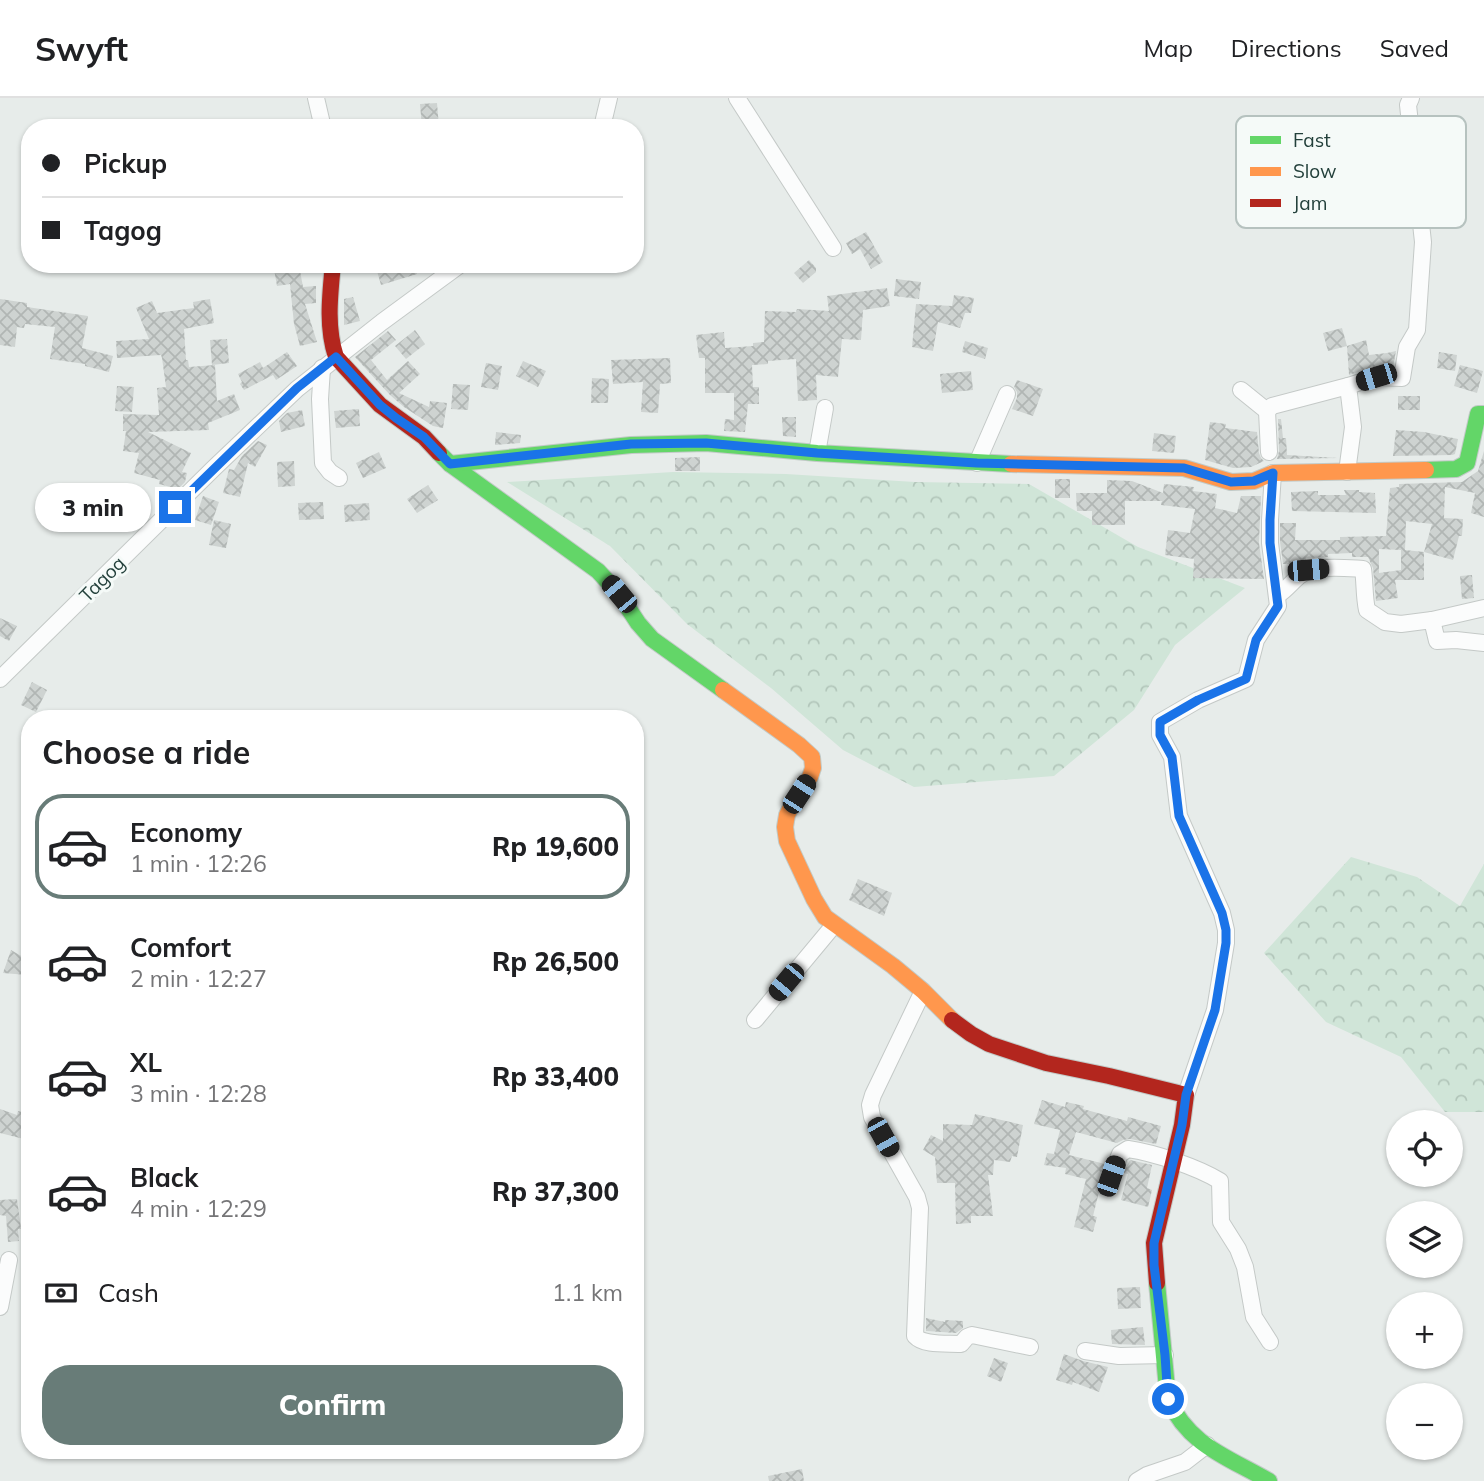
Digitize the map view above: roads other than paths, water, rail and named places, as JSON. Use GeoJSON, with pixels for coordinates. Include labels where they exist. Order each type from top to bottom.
{"type":"FeatureCollection","features":[{"type":"Feature","properties":{"kind":"street"},"geometry":{"type":"LineString","coordinates":[[316,98],[321,119]]}},
{"type":"Feature","properties":{"kind":"street"},"geometry":{"type":"LineString","coordinates":[[604,119],[609,98]]}},
{"type":"Feature","properties":{"kind":"street"},"geometry":{"type":"LineString","coordinates":[[737,98],[833,248]]}},
{"type":"Feature","properties":{"kind":"street"},"geometry":{"type":"LineString","coordinates":[[1409,116],[1408,105],[1411,98]]}},
{"type":"Feature","properties":{"kind":"street"},"geometry":{"type":"LineString","coordinates":[[1269,452],[1267,411],[1272,406],[1376,377],[1402,378],[1407,347],[1416,330],[1423,242],[1421,228]]}},
{"type":"Feature","properties":{"kind":"street"},"geometry":{"type":"LineString","coordinates":[[333,273],[330,335],[332,349],[336,357],[380,405],[424,437],[450,464],[597,571],[619,594],[652,639],[808,751],[814,761],[813,770],[787,813],[785,833],[825,917],[893,966],[923,991],[950,1019],[989,1044],[1046,1063],[1186,1095]]}},
{"type":"Feature","properties":{"kind":"street","name":"Tagog"},"geometry":{"type":"LineString","coordinates":[[0,679],[297,388],[449,273]]}},
{"type":"Feature","properties":{"kind":"street"},"geometry":{"type":"LineString","coordinates":[[322,369],[320,399],[323,461],[325,467],[339,478]]}},
{"type":"Feature","properties":{"kind":"street"},"geometry":{"type":"LineString","coordinates":[[1347,472],[1353,427],[1348,386]]}},
{"type":"Feature","properties":{"kind":"street"},"geometry":{"type":"LineString","coordinates":[[1241,390],[1267,411]]}},
{"type":"Feature","properties":{"kind":"street"},"geometry":{"type":"LineString","coordinates":[[977,463],[1007,394]]}},
{"type":"Feature","properties":{"kind":"street"},"geometry":{"type":"LineString","coordinates":[[817,453],[825,408]]}},
{"type":"Feature","properties":{"kind":"street"},"geometry":{"type":"LineString","coordinates":[[450,464],[647,443],[706,443],[977,463],[1184,468],[1240,483],[1254,481],[1273,473],[1456,469],[1467,463],[1478,414],[1484,414]]}},
{"type":"Feature","properties":{"kind":"street"},"geometry":{"type":"LineString","coordinates":[[1269,1481],[1207,1445],[1184,1426],[1171,1408],[1154,1243],[1182,1125],[1186,1095],[1215,1010],[1226,943],[1222,913],[1179,816],[1172,757],[1160,735],[1160,722],[1198,700],[1246,679],[1256,640],[1278,606],[1270,543],[1273,473]]}},
{"type":"Feature","properties":{"kind":"street"},"geometry":{"type":"LineString","coordinates":[[1278,596],[1308,570],[1363,569],[1367,610],[1385,622],[1401,624],[1432,620],[1484,608]]}},
{"type":"Feature","properties":{"kind":"street"},"geometry":{"type":"LineString","coordinates":[[1432,620],[1437,641],[1484,643]]}},
{"type":"Feature","properties":{"kind":"street"},"geometry":{"type":"LineString","coordinates":[[755,1020],[834,925]]}},
{"type":"Feature","properties":{"kind":"street"},"geometry":{"type":"LineString","coordinates":[[923,991],[870,1105],[872,1117],[917,1197],[920,1208],[915,1336],[919,1341],[961,1344],[972,1335],[1030,1347]]}},
{"type":"Feature","properties":{"kind":"street"},"geometry":{"type":"LineString","coordinates":[[1111,1176],[1120,1154],[1126,1149],[1173,1161],[1220,1181],[1221,1222],[1238,1249],[1245,1267],[1253,1314],[1270,1342]]}},
{"type":"Feature","properties":{"kind":"street"},"geometry":{"type":"LineString","coordinates":[[0,1307],[9,1260]]}},
{"type":"Feature","properties":{"kind":"street"},"geometry":{"type":"LineString","coordinates":[[1085,1351],[1119,1356],[1165,1355]]}},
{"type":"Feature","properties":{"kind":"street"},"geometry":{"type":"LineString","coordinates":[[1137,1481],[1185,1462],[1207,1445]]}}]}
